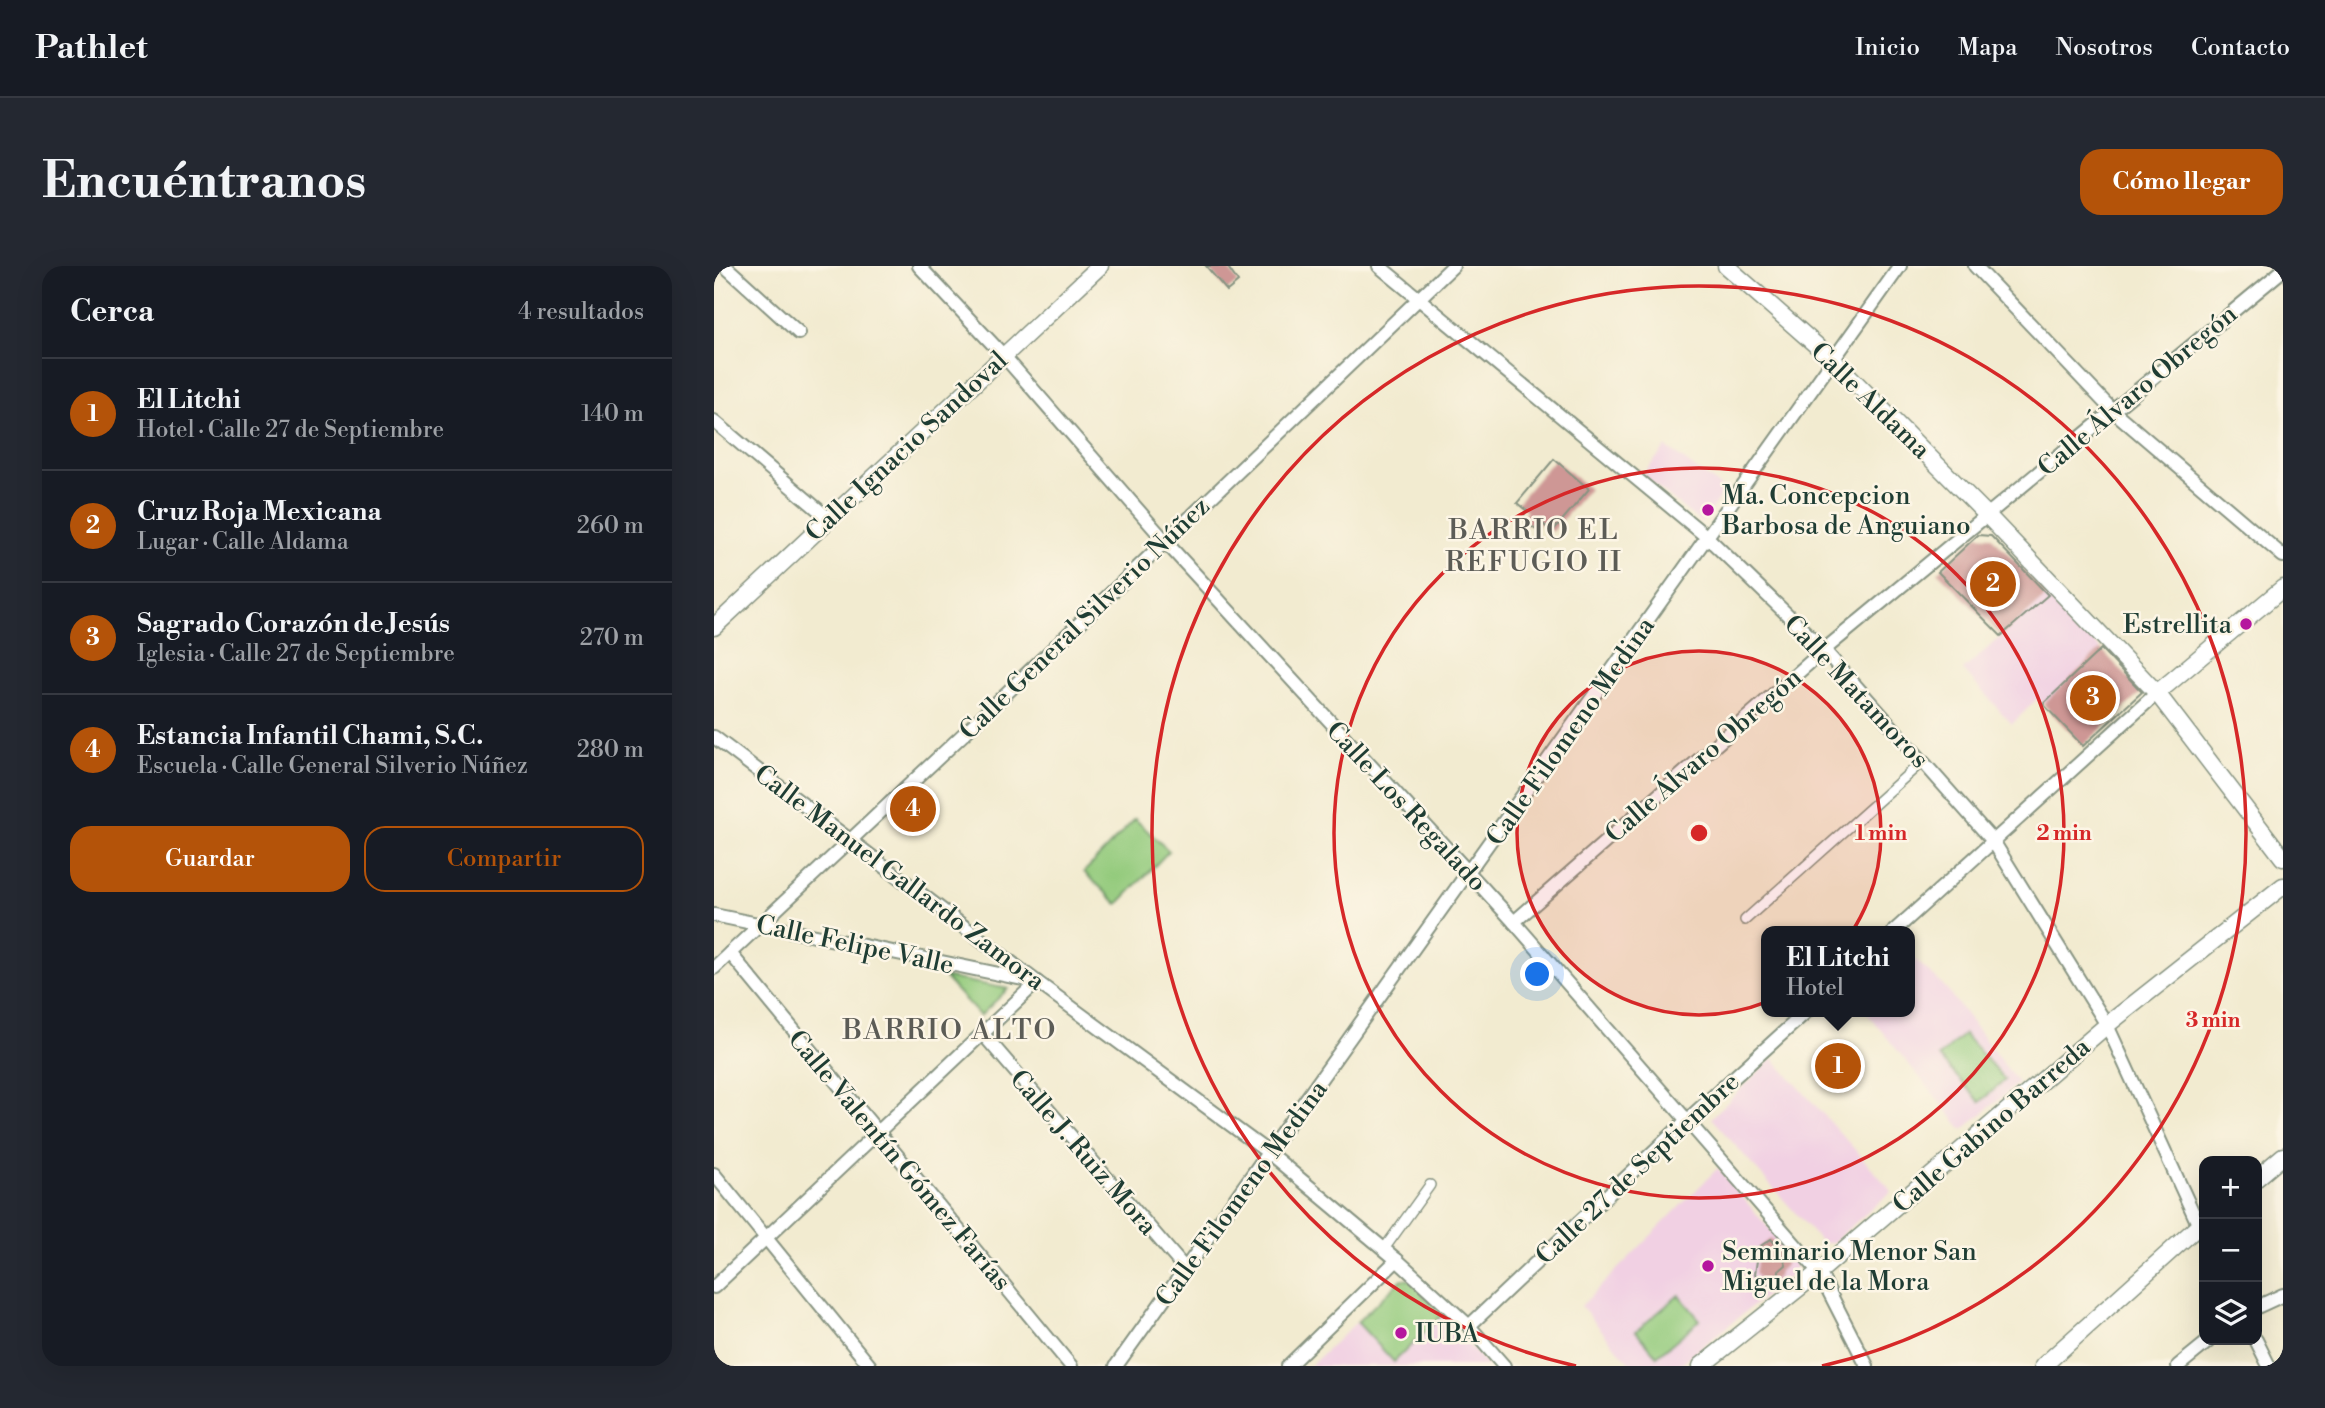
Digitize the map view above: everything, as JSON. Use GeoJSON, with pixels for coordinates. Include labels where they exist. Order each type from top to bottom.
{"type":"FeatureCollection","features":[{"type":"Feature","properties":{"kind":"street"},"geometry":{"type":"LineString","coordinates":[[725,266],[799,333]]}},
{"type":"Feature","properties":{"kind":"street","name":"Calle Los Regalado"},"geometry":{"type":"LineString","coordinates":[[919,266],[1003,355],[1164,541],[1514,922],[1819,1272],[1867,1366]]}},
{"type":"Feature","properties":{"kind":"street","name":"Calle Ignacio Sandoval"},"geometry":{"type":"LineString","coordinates":[[714,627],[1100,266]]}},
{"type":"Feature","properties":{"kind":"street","name":"Calle Matamoros"},"geometry":{"type":"LineString","coordinates":[[1379,266],[1707,537],[1824,650],[1993,841],[2107,1025],[2199,1222]]}},
{"type":"Feature","properties":{"kind":"street","name":"Calle General Silverio Núñez"},"geometry":{"type":"LineString","coordinates":[[714,968],[969,729],[1453,266]]}},
{"type":"Feature","properties":{"kind":"street","name":"Calle Aldama"},"geometry":{"type":"LineString","coordinates":[[1726,266],[1833,360],[1987,515],[2157,693],[2283,858]]}},
{"type":"Feature","properties":{"kind":"street","name":"Calle Filomeno Medina"},"geometry":{"type":"LineString","coordinates":[[1116,1366],[1900,266]]}},
{"type":"Feature","properties":{"kind":"street"},"geometry":{"type":"LineString","coordinates":[[1975,266],[2112,410],[2283,556]]}},
{"type":"Feature","properties":{"kind":"street","name":"Calle Álvaro Obregón"},"geometry":{"type":"LineString","coordinates":[[1514,922],[1824,650],[2283,270]]}},
{"type":"Feature","properties":{"kind":"street"},"geometry":{"type":"LineString","coordinates":[[714,421],[828,518]]}},
{"type":"Feature","properties":{"kind":"street"},"geometry":{"type":"LineString","coordinates":[[1900,926],[2157,693],[2283,588]]}},
{"type":"Feature","properties":{"kind":"street","name":"Calle Manuel Gallardo Zamora"},"geometry":{"type":"LineString","coordinates":[[714,737],[1037,982],[1269,1153],[1397,1260],[1469,1326],[1504,1366]]}},
{"type":"Feature","properties":{"kind":"street"},"geometry":{"type":"LineString","coordinates":[[1745,920],[1923,761]]}},
{"type":"Feature","properties":{"kind":"street","name":"Calle Gabino Barreda"},"geometry":{"type":"LineString","coordinates":[[1701,1366],[1819,1272],[2107,1025],[2283,886]]}},
{"type":"Feature","properties":{"kind":"street","name":"Calle Felipe Valle"},"geometry":{"type":"LineString","coordinates":[[714,915],[1037,982]]}},
{"type":"Feature","properties":{"kind":"street","name":"Calle Valentín Gómez Farías"},"geometry":{"type":"LineString","coordinates":[[730,953],[1071,1366]]}},
{"type":"Feature","properties":{"kind":"street"},"geometry":{"type":"LineString","coordinates":[[714,1287],[767,1240],[1037,982]]}},
{"type":"Feature","properties":{"kind":"street","name":"Calle 27 de Septiembre"},"geometry":{"type":"LineString","coordinates":[[1469,1326],[1800,1017]]}},
{"type":"Feature","properties":{"kind":"street","name":"Calle J. Ruiz Mora"},"geometry":{"type":"LineString","coordinates":[[984,1034],[1185,1270]]}},
{"type":"Feature","properties":{"kind":"street"},"geometry":{"type":"LineString","coordinates":[[2262,1174],[2283,1156]]}},
{"type":"Feature","properties":{"kind":"street"},"geometry":{"type":"LineString","coordinates":[[714,1174],[870,1366]]}},
{"type":"Feature","properties":{"kind":"street"},"geometry":{"type":"LineString","coordinates":[[1384,1249],[1430,1185]]}},
{"type":"Feature","properties":{"kind":"street"},"geometry":{"type":"LineString","coordinates":[[2043,1366],[2199,1231]]}},
{"type":"Feature","properties":{"kind":"street"},"geometry":{"type":"LineString","coordinates":[[1288,1366],[1397,1260]]}},
{"type":"Feature","properties":{"kind":"street"},"geometry":{"type":"LineString","coordinates":[[2262,1305],[2283,1295]]}},
{"type":"Feature","properties":{"kind":"street"},"geometry":{"type":"LineString","coordinates":[[2178,1366],[2204,1345]]}},
{"type":"Feature","properties":{"kind":"street"},"geometry":{"type":"LineString","coordinates":[[2258,1345],[2269,1366]]}},
{"type":"Feature","properties":{"kind":"shaded area"},"geometry":{"type":"Polygon","coordinates":[[[1666,447],[1725,490],[1701,523],[1642,475],[1666,447]]]}},
{"type":"Feature","properties":{"kind":"shaded area"},"geometry":{"type":"Polygon","coordinates":[[[2048,595],[2101,649],[2043,704],[2037,699],[2012,724],[1963,670],[2048,595]]]}},
{"type":"Feature","properties":{"kind":"shaded area"},"geometry":{"type":"Polygon","coordinates":[[[1915,960],[1944,986],[2018,1083],[1963,1130],[1870,1017],[1915,1017],[1915,960]]]}},
{"type":"Feature","properties":{"kind":"shaded area"},"geometry":{"type":"Polygon","coordinates":[[[1773,1058],[1892,1191],[1832,1243],[1822,1243],[1711,1118],[1773,1058]]]}},
{"type":"Feature","properties":{"kind":"shaded area","name":"Seminario Menor San Miguel de la Mora"},"geometry":{"type":"Polygon","coordinates":[[[1718,1168],[1796,1261],[1795,1272],[1678,1366],[1632,1366],[1581,1306],[1718,1168]]]}},
{"type":"Feature","properties":{"kind":"shaded area","name":"IUBA"},"geometry":{"type":"Polygon","coordinates":[[[1402,1279],[1411,1280],[1487,1366],[1310,1366],[1402,1279]]]}},
{"type":"Feature","properties":{"kind":"green space"},"geometry":{"type":"Polygon","coordinates":[[[1135,819],[1169,851],[1118,904],[1084,872],[1135,819]]]}},
{"type":"Feature","properties":{"kind":"green space"},"geometry":{"type":"Polygon","coordinates":[[[944,977],[1008,989],[980,1016],[944,977]]]}},
{"type":"Feature","properties":{"kind":"green space"},"geometry":{"type":"Polygon","coordinates":[[[1964,1034],[2005,1080],[1980,1102],[1939,1057],[1964,1034]]]}},
{"type":"Feature","properties":{"kind":"green space"},"geometry":{"type":"Polygon","coordinates":[[[1402,1279],[1411,1280],[1442,1315],[1394,1362],[1357,1322],[1402,1279]]]}},
{"type":"Feature","properties":{"kind":"green space"},"geometry":{"type":"Polygon","coordinates":[[[1679,1295],[1700,1320],[1657,1356],[1636,1331],[1679,1295]]]}},
{"type":"Feature","properties":{"kind":"building"},"geometry":{"type":"Polygon","coordinates":[[[1206,266],[1227,266],[1238,282],[1227,291],[1206,266]]]}},
{"type":"Feature","properties":{"kind":"building"},"geometry":{"type":"Polygon","coordinates":[[[1554,459],[1589,489],[1552,532],[1541,522],[1535,529],[1522,518],[1527,511],[1517,503],[1554,459]]]}},
{"type":"Feature","properties":{"kind":"building"},"geometry":{"type":"Polygon","coordinates":[[[1978,535],[1991,536],[2048,595],[2001,636],[1938,572],[1978,535]]]}},
{"type":"Feature","properties":{"kind":"building"},"geometry":{"type":"Polygon","coordinates":[[[2101,649],[2142,692],[2083,746],[2043,704],[2101,649]]]}},
{"type":"Feature","properties":{"kind":"building"},"geometry":{"type":"Polygon","coordinates":[[[1771,1239],[1781,1250],[1781,1257],[1786,1265],[1779,1271],[1778,1277],[1766,1286],[1755,1274],[1759,1247],[1771,1239]]]}},
{"type":"Feature","properties":{"kind":"place","name":"Ma. Concepcion Barbosa de Anguiano"},"geometry":{"type":"Point","coordinates":[1708,510]}},
{"type":"Feature","properties":{"kind":"place","name":"Cruz Roja Mexicana"},"geometry":{"type":"Point","coordinates":[1993,584]}},
{"type":"Feature","properties":{"kind":"place","name":"Estrellita"},"geometry":{"type":"Point","coordinates":[2246,624]}},
{"type":"Feature","properties":{"kind":"place","name":"Sagrado Corazón de Jesús"},"geometry":{"type":"Point","coordinates":[2093,698]}},
{"type":"Feature","properties":{"kind":"place","name":"Estancia Infantil Chami, S.C."},"geometry":{"type":"Point","coordinates":[913,809]}},
{"type":"Feature","properties":{"kind":"place","name":"El Litchi"},"geometry":{"type":"Point","coordinates":[1838,1066]}},
{"type":"Feature","properties":{"kind":"place","name":"Seminario Menor San Miguel de la Mora"},"geometry":{"type":"Point","coordinates":[1708,1266]}},
{"type":"Feature","properties":{"kind":"place","name":"IUBA"},"geometry":{"type":"Point","coordinates":[1401,1333]}},
{"type":"Feature","properties":{"kind":"district","name":"BARRIO EL REFUGIO II"},"geometry":{"type":"Point","coordinates":[1534,545]}},
{"type":"Feature","properties":{"kind":"district","name":"BARRIO ALTO"},"geometry":{"type":"Point","coordinates":[950,1029]}}]}
